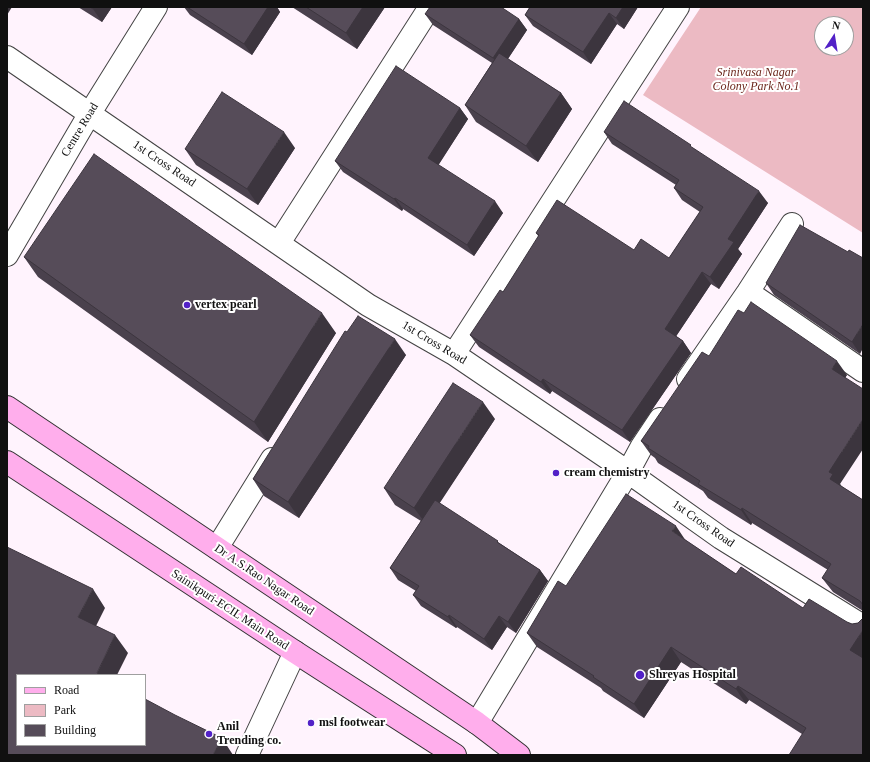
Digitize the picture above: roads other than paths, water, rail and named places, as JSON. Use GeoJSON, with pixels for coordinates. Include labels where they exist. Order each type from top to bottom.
{"type":"FeatureCollection","features":[{"type":"Feature","properties":{"kind":"main road","name":"Dr A.S.Rao Nagar Road"},"geometry":{"type":"LineString","coordinates":[[7,408],[477,723],[520,755]]}},
{"type":"Feature","properties":{"kind":"main road","name":"Sainikpuri-ECIL Main Road"},"geometry":{"type":"LineString","coordinates":[[7,462],[295,652],[455,755]]}},
{"type":"Feature","properties":{"kind":"street","name":"Centre Road"},"geometry":{"type":"LineString","coordinates":[[7,255],[90,113],[156,7]]}},
{"type":"Feature","properties":{"kind":"street"},"geometry":{"type":"LineString","coordinates":[[279,243],[430,7]]}},
{"type":"Feature","properties":{"kind":"street"},"geometry":{"type":"LineString","coordinates":[[454,354],[678,7]]}},
{"type":"Feature","properties":{"kind":"street","name":"1st Cross Road"},"geometry":{"type":"LineString","coordinates":[[7,57],[279,243],[364,311],[454,354],[628,472],[721,538],[863,626]]}},
{"type":"Feature","properties":{"kind":"street"},"geometry":{"type":"LineString","coordinates":[[477,723],[628,472],[642,446],[748,292],[792,224]]}},
{"type":"Feature","properties":{"kind":"street"},"geometry":{"type":"LineString","coordinates":[[748,292],[863,371]]}},
{"type":"Feature","properties":{"kind":"street"},"geometry":{"type":"LineString","coordinates":[[217,548],[284,440]]}},
{"type":"Feature","properties":{"kind":"street"},"geometry":{"type":"LineString","coordinates":[[247,755],[295,652]]}},
{"type":"Feature","properties":{"kind":"place","name":"vertex pearl"},"geometry":{"type":"Point","coordinates":[187,305]}},
{"type":"Feature","properties":{"kind":"place","name":"cream chemistry"},"geometry":{"type":"Point","coordinates":[556,473]}},
{"type":"Feature","properties":{"kind":"place","name":"Shreyas Hospital"},"geometry":{"type":"Point","coordinates":[640,675]}},
{"type":"Feature","properties":{"kind":"place","name":"msl footwear"},"geometry":{"type":"Point","coordinates":[311,723]}},
{"type":"Feature","properties":{"kind":"place","name":"Anil Trending co."},"geometry":{"type":"Point","coordinates":[209,734]}},
{"type":"Feature","properties":{"kind":"park label","name":"Srinivasa Nagar Colony Park No.1"},"geometry":{"type":"Point","coordinates":[756,80]}}]}
